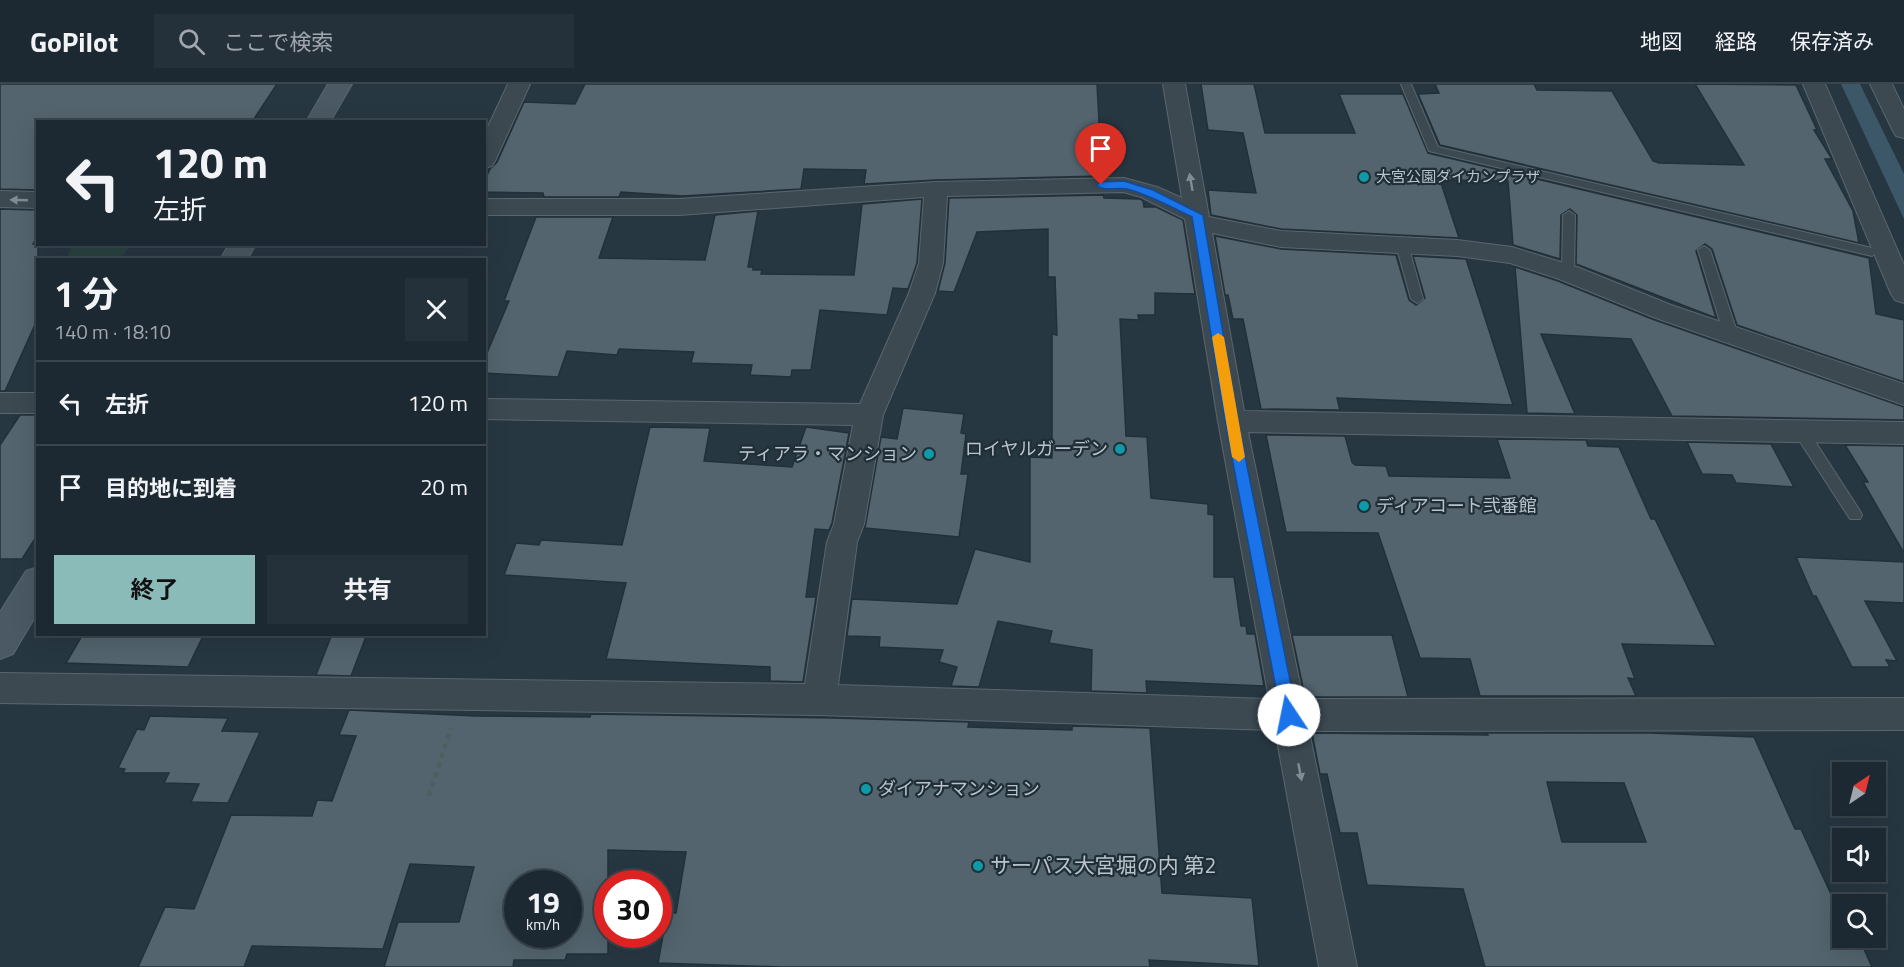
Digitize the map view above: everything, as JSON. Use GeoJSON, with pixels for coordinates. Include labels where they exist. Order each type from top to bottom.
{"type":"FeatureCollection","features":[{"type":"Feature","properties":{"kind":"street"},"geometry":{"type":"LineString","coordinates":[[319,120],[340,84]]}},
{"type":"Feature","properties":{"kind":"street"},"geometry":{"type":"LineString","coordinates":[[486,157],[519,84]]}},
{"type":"Feature","properties":{"kind":"street"},"geometry":{"type":"LineString","coordinates":[[1174,84],[1232,421],[1338,967]]}},
{"type":"Feature","properties":{"kind":"street"},"geometry":{"type":"LineString","coordinates":[[1814,84],[1904,294]]}},
{"type":"Feature","properties":{"kind":"street"},"geometry":{"type":"LineString","coordinates":[[1881,84],[1904,131]]}},
{"type":"Feature","properties":{"kind":"street"},"geometry":{"type":"LineString","coordinates":[[486,207],[679,207],[936,189],[1124,185],[1149,192],[1198,219],[1281,239],[1341,244],[1402,245],[1512,255],[1568,273],[1904,395]]}},
{"type":"Feature","properties":{"kind":"street"},"geometry":{"type":"LineString","coordinates":[[819,700],[842,542],[849,525],[869,415],[922,293],[931,264],[936,189]]}},
{"type":"Feature","properties":{"kind":"street"},"geometry":{"type":"LineString","coordinates":[[0,199],[36,200]]}},
{"type":"Feature","properties":{"kind":"street"},"geometry":{"type":"LineString","coordinates":[[0,403],[36,403]]}},
{"type":"Feature","properties":{"kind":"street"},"geometry":{"type":"LineString","coordinates":[[486,409],[869,415]]}},
{"type":"Feature","properties":{"kind":"street"},"geometry":{"type":"LineString","coordinates":[[1232,421],[1904,434]]}},
{"type":"Feature","properties":{"kind":"street"},"geometry":{"type":"LineString","coordinates":[[0,643],[36,584]]}},
{"type":"Feature","properties":{"kind":"street"},"geometry":{"type":"LineString","coordinates":[[0,688],[819,700],[1289,715],[1904,714]]}},
{"type":"Feature","properties":{"kind":"lane"},"geometry":{"type":"LineString","coordinates":[[1406,84],[1433,149],[1872,252]]}},
{"type":"Feature","properties":{"kind":"lane"},"geometry":{"type":"LineString","coordinates":[[1568,273],[1569,215]]}},
{"type":"Feature","properties":{"kind":"lane"},"geometry":{"type":"LineString","coordinates":[[1402,245],[1418,299]]}},
{"type":"Feature","properties":{"kind":"lane"},"geometry":{"type":"LineString","coordinates":[[1704,250],[1731,334]]}},
{"type":"Feature","properties":{"kind":"lane"},"geometry":{"type":"LineString","coordinates":[[1802,433],[1855,515]]}},
{"type":"Feature","properties":{"kind":"path"},"geometry":{"type":"LineString","coordinates":[[429,796],[462,695]]}},
{"type":"Feature","properties":{"kind":"green space"},"geometry":{"type":"Polygon","coordinates":[[[72,246],[130,246],[121,258],[66,258],[72,246]]]}},
{"type":"Feature","properties":{"kind":"water"},"geometry":{"type":"Polygon","coordinates":[[[1841,84],[1860,84],[1904,174],[1904,219],[1841,84]]]}},
{"type":"Feature","properties":{"kind":"building"},"geometry":{"type":"Polygon","coordinates":[[[0,84],[277,84],[253,120],[36,120],[36,190],[0,189],[0,84]]]}},
{"type":"Feature","properties":{"kind":"building"},"geometry":{"type":"Polygon","coordinates":[[[585,84],[1097,84],[1102,176],[864,184],[866,170],[804,169],[801,189],[683,196],[621,192],[619,197],[544,197],[543,193],[486,192],[486,178],[497,162],[524,102],[575,104],[585,84]]]}},
{"type":"Feature","properties":{"kind":"building"},"geometry":{"type":"Polygon","coordinates":[[[1201,84],[1254,84],[1265,133],[1355,133],[1339,94],[1403,94],[1428,153],[1869,258],[1876,314],[1904,320],[1904,382],[1737,325],[1712,249],[1705,244],[1696,251],[1716,318],[1576,264],[1577,215],[1570,209],[1561,215],[1560,259],[1513,245],[1508,181],[1440,180],[1459,238],[1281,229],[1211,215],[1208,190],[1256,193],[1243,133],[1208,130],[1201,84]]]}},
{"type":"Feature","properties":{"kind":"building"},"geometry":{"type":"Polygon","coordinates":[[[1435,84],[1534,84],[1537,90],[1612,91],[1653,161],[1744,165],[1695,84],[1796,85],[1817,130],[1814,130],[1832,159],[1825,159],[1853,211],[1859,243],[1440,145],[1418,94],[1439,93],[1435,84]]]}},
{"type":"Feature","properties":{"kind":"building"},"geometry":{"type":"Polygon","coordinates":[[[1103,195],[1104,198],[1140,199],[1144,207],[1156,207],[1183,220],[1195,294],[1155,293],[1155,315],[1138,315],[1139,320],[1120,319],[1126,436],[1147,437],[1151,498],[1208,504],[1208,514],[1214,515],[1214,577],[1234,577],[1241,626],[1246,626],[1247,634],[1255,634],[1264,686],[1146,681],[1147,693],[1091,691],[1092,650],[1049,643],[1052,631],[998,621],[979,687],[951,686],[957,667],[939,662],[943,650],[879,647],[880,637],[847,636],[852,599],[957,604],[975,549],[1030,562],[1030,457],[1052,458],[1052,334],[1057,335],[1055,277],[1048,277],[1048,229],[977,232],[954,292],[938,291],[945,263],[949,198],[1103,195]]]}},
{"type":"Feature","properties":{"kind":"building"},"geometry":{"type":"Polygon","coordinates":[[[922,199],[917,263],[908,289],[893,288],[887,315],[820,310],[811,370],[792,370],[791,377],[750,375],[752,365],[691,363],[694,352],[619,349],[617,355],[567,351],[558,377],[486,373],[486,355],[509,301],[504,301],[536,217],[613,217],[599,258],[705,260],[715,215],[758,211],[748,267],[753,267],[753,270],[762,270],[761,274],[854,275],[862,204],[922,199]]]}},
{"type":"Feature","properties":{"kind":"building"},"geometry":{"type":"Polygon","coordinates":[[[0,209],[36,210],[36,239],[33,244],[38,246],[36,322],[5,391],[0,391],[0,209]]]}},
{"type":"Feature","properties":{"kind":"building"},"geometry":{"type":"Polygon","coordinates":[[[1215,236],[1281,249],[1396,255],[1409,300],[1416,305],[1425,298],[1413,256],[1466,259],[1513,405],[1337,398],[1340,410],[1261,409],[1243,319],[1233,319],[1228,295],[1225,295],[1215,236]]]}},
{"type":"Feature","properties":{"kind":"building"},"geometry":{"type":"Polygon","coordinates":[[[1515,267],[1558,281],[1652,319],[1904,407],[1904,420],[1672,416],[1631,339],[1541,334],[1575,414],[1527,413],[1515,267]]]}},
{"type":"Feature","properties":{"kind":"building","name":"ティアラ・マンション"},"geometry":{"type":"Polygon","coordinates":[[[903,408],[964,414],[961,433],[966,434],[961,474],[968,474],[959,537],[865,528],[881,437],[897,439],[903,408]]]}},
{"type":"Feature","properties":{"kind":"building"},"geometry":{"type":"Polygon","coordinates":[[[20,415],[36,415],[36,537],[22,559],[0,559],[0,445],[20,415]]]}},
{"type":"Feature","properties":{"kind":"building"},"geometry":{"type":"Polygon","coordinates":[[[650,427],[710,428],[704,461],[792,467],[806,427],[849,433],[832,523],[829,530],[815,529],[806,597],[816,597],[803,682],[770,681],[770,667],[606,659],[626,583],[504,575],[516,543],[539,545],[541,540],[622,545],[650,427]]]}},
{"type":"Feature","properties":{"kind":"building"},"geometry":{"type":"Polygon","coordinates":[[[1266,435],[1345,436],[1352,462],[1355,465],[1386,466],[1389,476],[1510,478],[1497,439],[1586,440],[1588,446],[1619,447],[1651,519],[1655,519],[1716,646],[1622,644],[1635,679],[1628,678],[1636,696],[1480,696],[1470,659],[1420,658],[1378,533],[1286,532],[1266,435]]]}},
{"type":"Feature","properties":{"kind":"building"},"geometry":{"type":"Polygon","coordinates":[[[1687,442],[1771,444],[1794,487],[1736,483],[1732,475],[1702,474],[1687,442]]]}},
{"type":"Feature","properties":{"kind":"building"},"geometry":{"type":"Polygon","coordinates":[[[1845,445],[1904,446],[1904,553],[1863,482],[1868,482],[1845,445]]]}},
{"type":"Feature","properties":{"kind":"building"},"geometry":{"type":"Polygon","coordinates":[[[1796,557],[1904,562],[1904,603],[1865,601],[1897,661],[1886,660],[1890,667],[1852,667],[1816,596],[1813,596],[1796,557]]]}},
{"type":"Feature","properties":{"kind":"building"},"geometry":{"type":"Polygon","coordinates":[[[1292,635],[1392,635],[1408,697],[1305,697],[1292,635]]]}},
{"type":"Feature","properties":{"kind":"building"},"geometry":{"type":"Polygon","coordinates":[[[82,636],[203,636],[188,667],[66,663],[82,636]]]}},
{"type":"Feature","properties":{"kind":"building"},"geometry":{"type":"Polygon","coordinates":[[[331,636],[366,636],[351,676],[316,675],[331,636]]]}},
{"type":"Feature","properties":{"kind":"building"},"geometry":{"type":"Polygon","coordinates":[[[349,710],[475,716],[590,717],[591,714],[833,718],[969,722],[968,727],[1072,730],[1072,726],[1150,728],[1162,893],[1252,898],[1259,966],[1149,960],[1150,967],[782,967],[658,963],[661,948],[672,948],[672,913],[676,913],[686,852],[608,850],[608,870],[594,870],[594,948],[608,948],[608,954],[567,954],[565,960],[514,960],[513,967],[384,967],[398,922],[459,922],[474,867],[410,864],[383,949],[252,946],[244,967],[138,967],[165,907],[194,909],[231,815],[312,816],[317,800],[332,801],[356,736],[339,735],[349,710]]]}},
{"type":"Feature","properties":{"kind":"building"},"geometry":{"type":"Polygon","coordinates":[[[150,716],[228,718],[222,731],[260,732],[228,803],[191,802],[199,784],[164,783],[169,773],[123,773],[125,769],[118,768],[137,729],[144,730],[150,716]]]}},
{"type":"Feature","properties":{"kind":"building"},"geometry":{"type":"Polygon","coordinates":[[[1312,733],[1488,735],[1487,733],[1650,733],[1754,737],[1795,829],[1801,829],[1832,896],[1832,948],[1863,948],[1872,967],[1485,967],[1463,889],[1367,885],[1357,833],[1340,833],[1327,774],[1320,774],[1312,733]],[[1547,782],[1562,842],[1646,842],[1624,783],[1547,782]]]}},
{"type":"Feature","properties":{"kind":"slow traffic"},"geometry":{"type":"LineString","coordinates":[[1218,337],[1239,457]]}},
{"type":"Feature","properties":{"kind":"place","name":"大宮公園ダイカンプラザ"},"geometry":{"type":"Point","coordinates":[1364,177]}},
{"type":"Feature","properties":{"kind":"place","name":"ロイヤルガーデン"},"geometry":{"type":"Point","coordinates":[1120,449]}},
{"type":"Feature","properties":{"kind":"place","name":"ティアラ・マンション"},"geometry":{"type":"Point","coordinates":[929,454]}},
{"type":"Feature","properties":{"kind":"place","name":"ディアコート弐番館"},"geometry":{"type":"Point","coordinates":[1364,506]}},
{"type":"Feature","properties":{"kind":"place","name":"ダイアナマンション"},"geometry":{"type":"Point","coordinates":[866,789]}},
{"type":"Feature","properties":{"kind":"place","name":"サーパス大宮堀の内 第2"},"geometry":{"type":"Point","coordinates":[978,866]}},
{"type":"Feature","properties":{"kind":"route"},"geometry":{"type":"LineString","coordinates":[[1101,185],[1124,185],[1149,192],[1197,215],[1232,421],[1289,715]]}}]}
